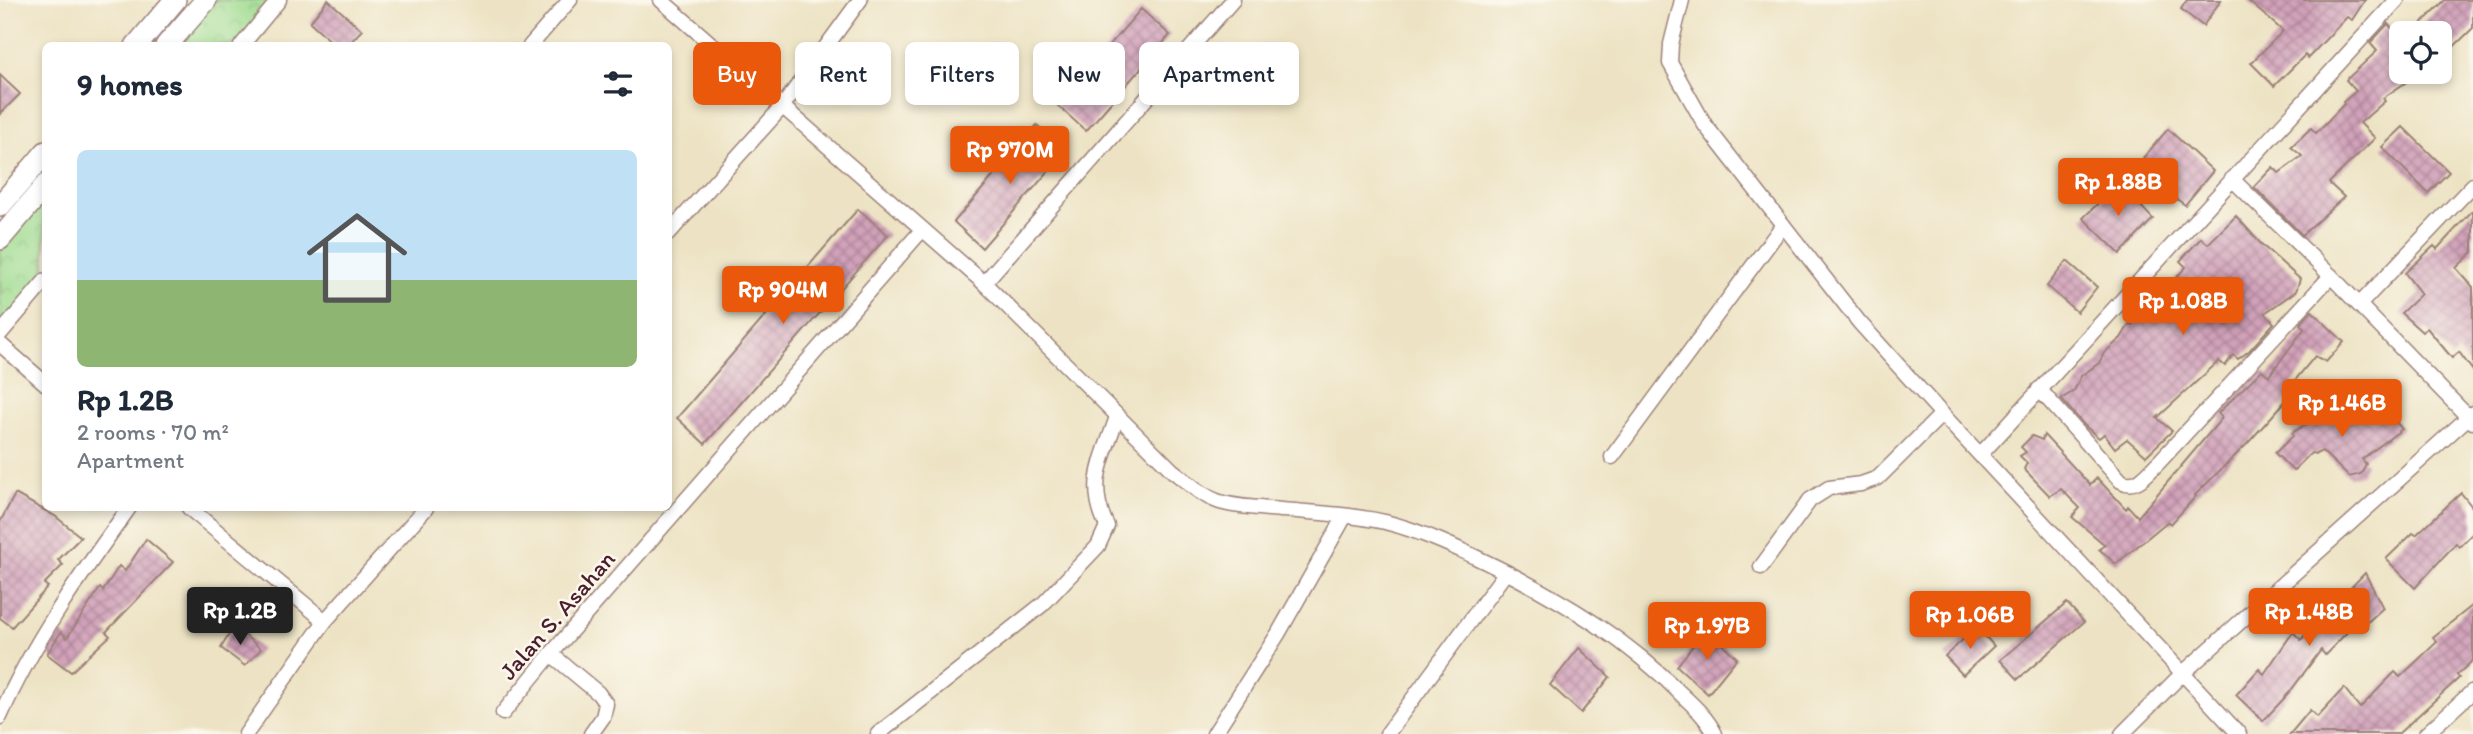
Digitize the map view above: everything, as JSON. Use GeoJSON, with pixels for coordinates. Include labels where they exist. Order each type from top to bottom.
{"type":"FeatureCollection","features":[{"type":"Feature","properties":{"kind":"main road"},"geometry":{"type":"LineString","coordinates":[[139,42],[175,0]]}},
{"type":"Feature","properties":{"kind":"main road"},"geometry":{"type":"LineString","coordinates":[[169,42],[206,0]]}},
{"type":"Feature","properties":{"kind":"main road"},"geometry":{"type":"LineString","coordinates":[[0,206],[42,157]]}},
{"type":"Feature","properties":{"kind":"main road"},"geometry":{"type":"LineString","coordinates":[[0,239],[42,190]]}},
{"type":"Feature","properties":{"kind":"street"},"geometry":{"type":"LineString","coordinates":[[244,42],[279,0]]}},
{"type":"Feature","properties":{"kind":"street"},"geometry":{"type":"LineString","coordinates":[[533,42],[570,0]]}},
{"type":"Feature","properties":{"kind":"street"},"geometry":{"type":"LineString","coordinates":[[661,0],[984,283],[1173,471],[1208,497],[1231,505],[1384,522],[1426,534],[1506,572],[1593,621],[1668,680],[1709,722],[1715,734]]}},
{"type":"Feature","properties":{"kind":"street"},"geometry":{"type":"LineString","coordinates":[[672,230],[782,107],[860,0]]}},
{"type":"Feature","properties":{"kind":"street"},"geometry":{"type":"LineString","coordinates":[[984,283],[1233,0]]}},
{"type":"Feature","properties":{"kind":"street"},"geometry":{"type":"LineString","coordinates":[[1682,0],[1671,44],[1670,63],[1705,125],[1859,321],[2239,734]]}},
{"type":"Feature","properties":{"kind":"street"},"geometry":{"type":"LineString","coordinates":[[1981,454],[2397,0]]}},
{"type":"Feature","properties":{"kind":"street"},"geometry":{"type":"LineString","coordinates":[[2122,734],[2182,674],[2471,417],[2232,179]]}},
{"type":"Feature","properties":{"kind":"street"},"geometry":{"type":"LineString","coordinates":[[2359,305],[2473,185]]}},
{"type":"Feature","properties":{"kind":"street"},"geometry":{"type":"LineString","coordinates":[[1612,457],[1783,225]]}},
{"type":"Feature","properties":{"kind":"street","name":"Jalan S. Asahan"},"geometry":{"type":"LineString","coordinates":[[503,713],[551,654],[922,230]]}},
{"type":"Feature","properties":{"kind":"street"},"geometry":{"type":"LineString","coordinates":[[2039,389],[2121,481],[2126,484],[2136,483],[2159,462],[2331,276]]}},
{"type":"Feature","properties":{"kind":"street"},"geometry":{"type":"LineString","coordinates":[[0,334],[42,285]]}},
{"type":"Feature","properties":{"kind":"street"},"geometry":{"type":"LineString","coordinates":[[0,344],[42,380]]}},
{"type":"Feature","properties":{"kind":"street"},"geometry":{"type":"LineString","coordinates":[[1761,567],[1810,500],[1829,488],[1871,482],[1878,478],[1942,414]]}},
{"type":"Feature","properties":{"kind":"street"},"geometry":{"type":"LineString","coordinates":[[878,734],[1044,604],[1098,546],[1107,526],[1098,509],[1095,483],[1117,417]]}},
{"type":"Feature","properties":{"kind":"street"},"geometry":{"type":"LineString","coordinates":[[0,717],[53,620],[91,560],[128,511]]}},
{"type":"Feature","properties":{"kind":"street"},"geometry":{"type":"LineString","coordinates":[[193,511],[325,621]]}},
{"type":"Feature","properties":{"kind":"street"},"geometry":{"type":"LineString","coordinates":[[246,734],[325,621],[423,511]]}},
{"type":"Feature","properties":{"kind":"street"},"geometry":{"type":"LineString","coordinates":[[1214,734],[1278,634],[1345,516]]}},
{"type":"Feature","properties":{"kind":"street"},"geometry":{"type":"LineString","coordinates":[[1388,734],[1506,572]]}},
{"type":"Feature","properties":{"kind":"street"},"geometry":{"type":"LineString","coordinates":[[551,654],[598,693],[607,704],[603,717],[591,734]]}},
{"type":"Feature","properties":{"kind":"street"},"geometry":{"type":"LineString","coordinates":[[2426,734],[2473,691]]}},
{"type":"Feature","properties":{"kind":"green space"},"geometry":{"type":"Polygon","coordinates":[[[207,0],[277,0],[242,42],[170,42],[207,0]]]}},
{"type":"Feature","properties":{"kind":"green space"},"geometry":{"type":"Polygon","coordinates":[[[42,191],[42,281],[0,332],[0,241],[42,191]]]}},
{"type":"Feature","properties":{"kind":"building"},"geometry":{"type":"Polygon","coordinates":[[[328,0],[362,30],[351,42],[332,42],[310,22],[328,0]]]}},
{"type":"Feature","properties":{"kind":"building"},"geometry":{"type":"Polygon","coordinates":[[[2187,0],[2221,0],[2203,26],[2181,9],[2187,0]]]}},
{"type":"Feature","properties":{"kind":"building"},"geometry":{"type":"Polygon","coordinates":[[[2247,0],[2365,0],[2352,20],[2347,17],[2308,58],[2305,55],[2274,86],[2251,63],[2283,31],[2247,0]]]}},
{"type":"Feature","properties":{"kind":"building"},"geometry":{"type":"Polygon","coordinates":[[[2445,0],[2473,0],[2473,28],[2452,48],[2452,21],[2424,21],[2445,0]]]}},
{"type":"Feature","properties":{"kind":"building"},"geometry":{"type":"Polygon","coordinates":[[[1141,9],[1170,35],[1164,42],[1139,42],[1139,70],[1125,86],[1125,42],[1112,42],[1141,9]]]}},
{"type":"Feature","properties":{"kind":"building"},"geometry":{"type":"Polygon","coordinates":[[[2388,24],[2389,84],[2403,84],[2383,98],[2385,101],[2360,123],[2375,138],[2329,183],[2344,197],[2302,235],[2254,187],[2273,167],[2279,173],[2302,156],[2291,147],[2311,128],[2316,133],[2356,91],[2346,80],[2377,51],[2370,43],[2388,24]]]}},
{"type":"Feature","properties":{"kind":"building"},"geometry":{"type":"Polygon","coordinates":[[[0,75],[20,94],[0,114],[0,75]]]}},
{"type":"Feature","properties":{"kind":"building"},"geometry":{"type":"Polygon","coordinates":[[[1057,105],[1109,105],[1086,131],[1057,105]]]}},
{"type":"Feature","properties":{"kind":"building"},"geometry":{"type":"Polygon","coordinates":[[[1037,125],[1066,151],[982,248],[954,222],[1037,125]]]}},
{"type":"Feature","properties":{"kind":"building"},"geometry":{"type":"Polygon","coordinates":[[[2403,127],[2449,172],[2428,193],[2382,147],[2403,127]]]}},
{"type":"Feature","properties":{"kind":"building"},"geometry":{"type":"Polygon","coordinates":[[[2168,129],[2213,171],[2185,205],[2160,187],[2165,179],[2143,158],[2168,129]]]}},
{"type":"Feature","properties":{"kind":"building"},"geometry":{"type":"Polygon","coordinates":[[[2119,183],[2153,219],[2120,254],[2083,218],[2119,183]]]}},
{"type":"Feature","properties":{"kind":"building"},"geometry":{"type":"Polygon","coordinates":[[[858,209],[888,235],[705,444],[677,418],[858,209]]]}},
{"type":"Feature","properties":{"kind":"building"},"geometry":{"type":"Polygon","coordinates":[[[2473,210],[2473,252],[2456,268],[2473,287],[2473,371],[2459,352],[2452,358],[2427,328],[2422,332],[2401,313],[2421,294],[2405,273],[2434,246],[2437,249],[2473,210]]]}},
{"type":"Feature","properties":{"kind":"building"},"geometry":{"type":"Polygon","coordinates":[[[2236,216],[2262,245],[2300,279],[2296,291],[2265,313],[2274,323],[2249,351],[2238,359],[2233,355],[2225,366],[2219,361],[2157,418],[2172,431],[2146,456],[2127,439],[2115,448],[2104,434],[2099,438],[2085,426],[2061,399],[2074,391],[2081,376],[2099,363],[2104,353],[2121,338],[2130,323],[2132,325],[2186,267],[2180,261],[2201,238],[2208,244],[2236,216]]]}},
{"type":"Feature","properties":{"kind":"building"},"geometry":{"type":"Polygon","coordinates":[[[2067,261],[2097,287],[2077,312],[2047,286],[2067,261]]]}},
{"type":"Feature","properties":{"kind":"building"},"geometry":{"type":"Polygon","coordinates":[[[2312,311],[2344,342],[2326,362],[2315,356],[2286,391],[2291,395],[2247,444],[2195,495],[2171,524],[2168,521],[2116,564],[2099,549],[2105,545],[2072,517],[2080,508],[2061,489],[2050,496],[2024,469],[2027,463],[2020,456],[2026,452],[2021,447],[2032,436],[2042,440],[2044,435],[2090,485],[2097,478],[2126,509],[2128,506],[2138,517],[2222,418],[2218,413],[2262,370],[2269,376],[2304,329],[2300,324],[2312,311]]]}},
{"type":"Feature","properties":{"kind":"building"},"geometry":{"type":"Polygon","coordinates":[[[2376,398],[2402,429],[2362,459],[2366,464],[2361,474],[2349,477],[2322,451],[2311,453],[2293,471],[2275,453],[2293,436],[2292,433],[2312,421],[2324,408],[2340,428],[2376,398]]]}},
{"type":"Feature","properties":{"kind":"building"},"geometry":{"type":"Polygon","coordinates":[[[2461,493],[2473,508],[2473,533],[2459,547],[2456,543],[2415,588],[2386,559],[2461,493]]]}},
{"type":"Feature","properties":{"kind":"building"},"geometry":{"type":"Polygon","coordinates":[[[15,494],[55,516],[81,537],[58,560],[63,565],[44,584],[48,587],[12,627],[0,618],[0,522],[15,494]]]}},
{"type":"Feature","properties":{"kind":"building"},"geometry":{"type":"Polygon","coordinates":[[[146,539],[173,562],[106,632],[110,636],[71,672],[47,654],[61,632],[67,638],[100,588],[103,591],[119,566],[125,571],[146,539]]]}},
{"type":"Feature","properties":{"kind":"building"},"geometry":{"type":"Polygon","coordinates":[[[2365,573],[2383,608],[2362,627],[2357,622],[2325,655],[2321,650],[2289,693],[2263,721],[2236,695],[2259,669],[2264,674],[2293,632],[2301,640],[2330,605],[2332,607],[2365,573]]]}},
{"type":"Feature","properties":{"kind":"building"},"geometry":{"type":"Polygon","coordinates":[[[2067,603],[2084,622],[2018,679],[2000,660],[2067,603]]]}},
{"type":"Feature","properties":{"kind":"building"},"geometry":{"type":"Polygon","coordinates":[[[2473,605],[2473,660],[2457,675],[2459,678],[2398,734],[2290,734],[2310,710],[2317,717],[2344,688],[2360,708],[2395,672],[2400,677],[2437,642],[2433,637],[2473,605]]]}},
{"type":"Feature","properties":{"kind":"building"},"geometry":{"type":"Polygon","coordinates":[[[234,626],[261,649],[245,666],[221,648],[234,626]]]}},
{"type":"Feature","properties":{"kind":"building"},"geometry":{"type":"Polygon","coordinates":[[[1977,627],[1994,646],[1963,675],[1945,656],[1977,627]]]}},
{"type":"Feature","properties":{"kind":"building"},"geometry":{"type":"Polygon","coordinates":[[[1706,629],[1737,658],[1708,694],[1677,666],[1706,629]]]}},
{"type":"Feature","properties":{"kind":"building"},"geometry":{"type":"Polygon","coordinates":[[[1579,648],[1610,677],[1581,713],[1550,685],[1579,648]]]}}]}
